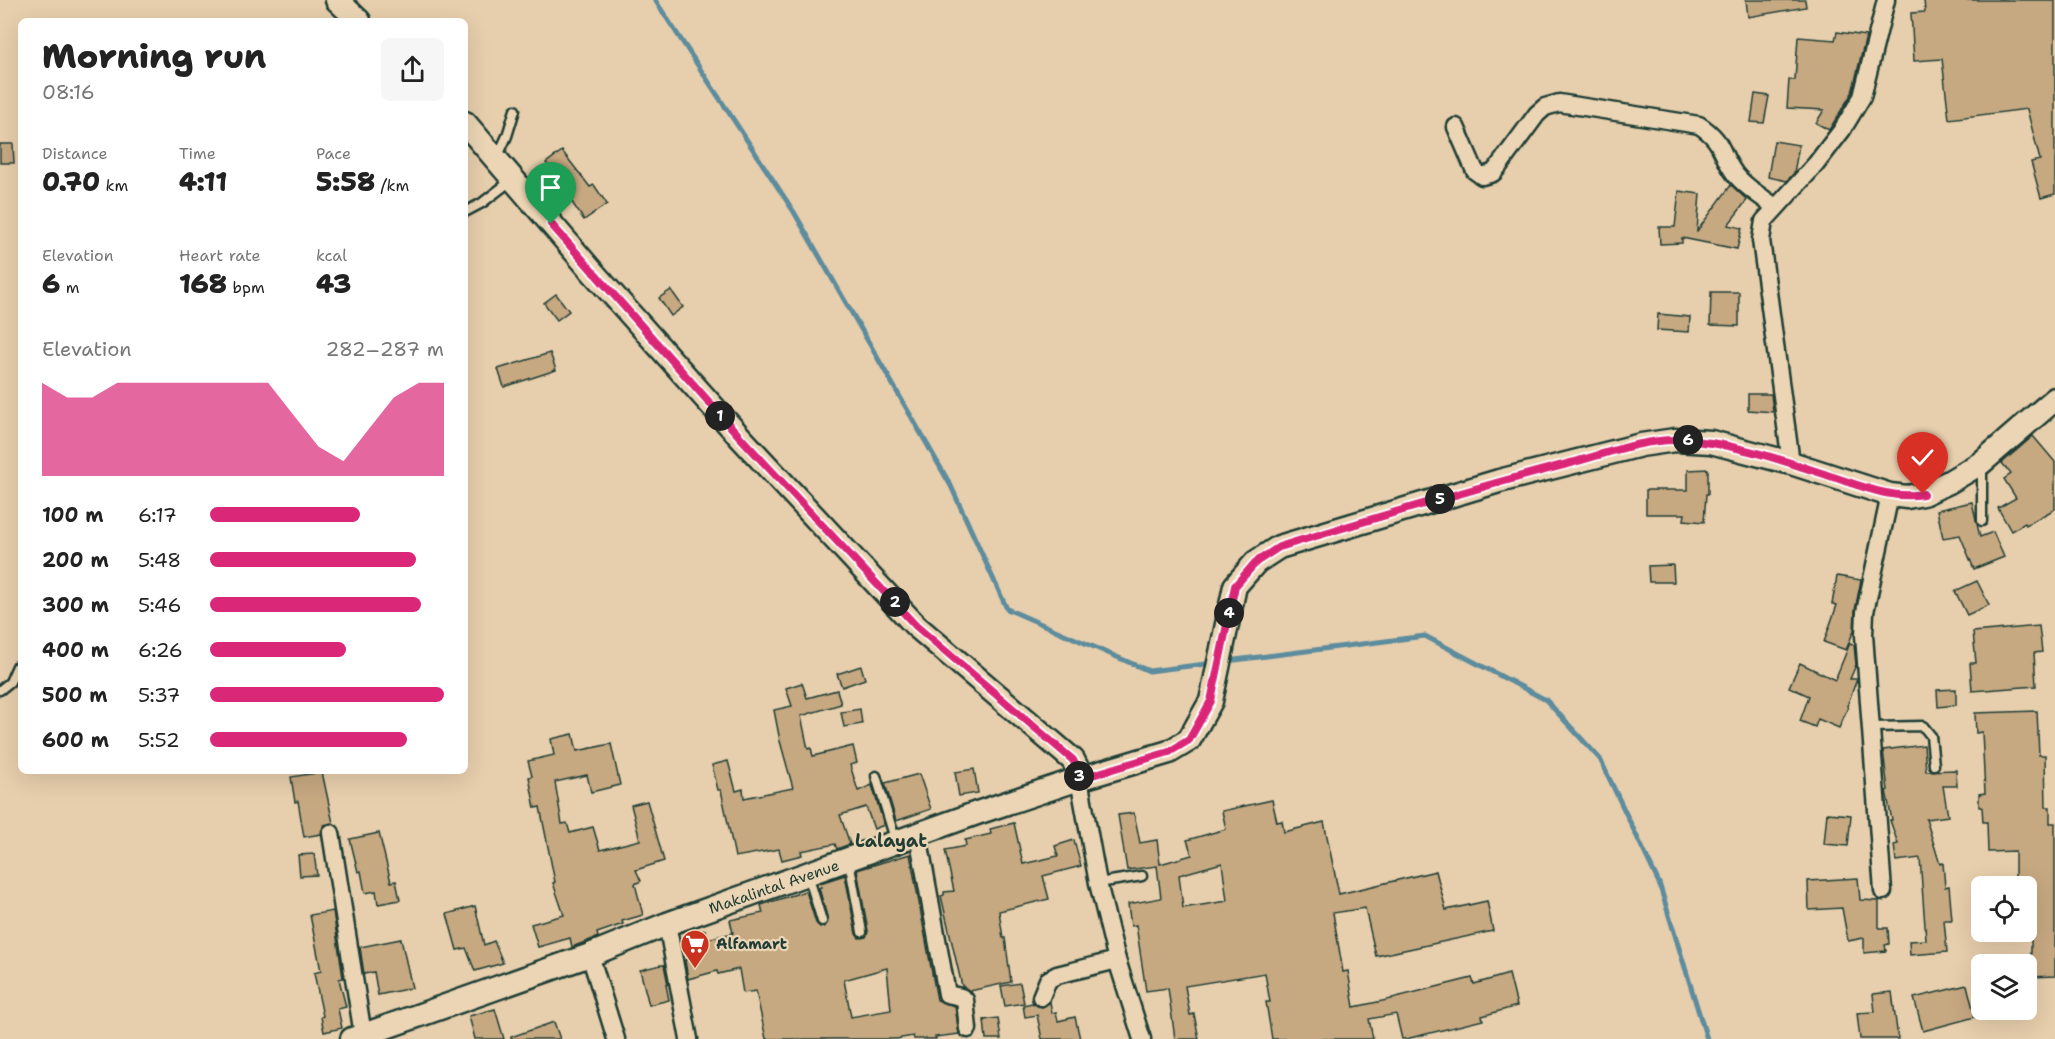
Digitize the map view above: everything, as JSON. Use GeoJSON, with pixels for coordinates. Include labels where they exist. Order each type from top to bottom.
{"type":"FeatureCollection","features":[{"type":"Feature","properties":{"kind":"main road"},"geometry":{"type":"LineString","coordinates":[[337,0],[356,18]]}},
{"type":"Feature","properties":{"kind":"main road"},"geometry":{"type":"LineString","coordinates":[[468,127],[590,269],[740,437],[900,609],[916,626],[1073,760],[1079,779]]}},
{"type":"Feature","properties":{"kind":"main road","name":"Makalintal Avenue"},"geometry":{"type":"LineString","coordinates":[[357,1037],[918,835],[1079,779],[1169,752],[1189,740],[1211,701],[1235,586],[1256,562],[1279,547],[1499,481],[1641,445],[1675,440],[1711,442],[1791,463],[1890,495],[1908,497],[1923,494],[1982,463],[2055,399]]}},
{"type":"Feature","properties":{"kind":"street"},"geometry":{"type":"LineString","coordinates":[[1791,463],[1761,240],[1764,221],[1816,164],[1842,130],[1862,97],[1886,0]]}},
{"type":"Feature","properties":{"kind":"street"},"geometry":{"type":"LineString","coordinates":[[1456,127],[1475,171],[1482,176],[1492,173],[1498,167],[1537,114],[1545,107],[1559,103],[1699,125],[1710,132],[1723,149],[1733,172],[1740,180],[1775,207]]}},
{"type":"Feature","properties":{"kind":"street"},"geometry":{"type":"LineString","coordinates":[[1883,891],[1864,634],[1865,612],[1890,495]]}},
{"type":"Feature","properties":{"kind":"street"},"geometry":{"type":"LineString","coordinates":[[1079,779],[1098,884],[1117,960],[1142,1039]]}},
{"type":"Feature","properties":{"kind":"street"},"geometry":{"type":"LineString","coordinates":[[331,833],[357,1037]]}},
{"type":"Feature","properties":{"kind":"street"},"geometry":{"type":"LineString","coordinates":[[918,835],[946,994],[965,1000],[968,1029]]}},
{"type":"Feature","properties":{"kind":"street"},"geometry":{"type":"LineString","coordinates":[[667,924],[688,1039]]}},
{"type":"Feature","properties":{"kind":"street"},"geometry":{"type":"LineString","coordinates":[[590,955],[616,1039]]}},
{"type":"Feature","properties":{"kind":"street"},"geometry":{"type":"LineString","coordinates":[[1041,997],[1048,980],[1057,975],[1117,960]]}},
{"type":"Feature","properties":{"kind":"lane"},"geometry":{"type":"LineString","coordinates":[[496,160],[515,110]]}},
{"type":"Feature","properties":{"kind":"lane"},"geometry":{"type":"LineString","coordinates":[[468,210],[482,203],[513,179]]}},
{"type":"Feature","properties":{"kind":"lane"},"geometry":{"type":"LineString","coordinates":[[1982,463],[1982,521]]}},
{"type":"Feature","properties":{"kind":"lane"},"geometry":{"type":"LineString","coordinates":[[0,690],[10,682],[17,666]]}},
{"type":"Feature","properties":{"kind":"lane"},"geometry":{"type":"LineString","coordinates":[[1872,728],[1923,726],[1931,736],[1934,765]]}},
{"type":"Feature","properties":{"kind":"lane"},"geometry":{"type":"LineString","coordinates":[[876,776],[896,843]]}},
{"type":"Feature","properties":{"kind":"lane"},"geometry":{"type":"LineString","coordinates":[[849,860],[862,932]]}},
{"type":"Feature","properties":{"kind":"lane"},"geometry":{"type":"LineString","coordinates":[[808,875],[822,921]]}},
{"type":"Feature","properties":{"kind":"lane"},"geometry":{"type":"LineString","coordinates":[[1098,884],[1142,876]]}},
{"type":"Feature","properties":{"kind":"building"},"geometry":{"type":"Polygon","coordinates":[[[1746,0],[1805,0],[1806,7],[1748,17],[1746,0]]]}},
{"type":"Feature","properties":{"kind":"building"},"geometry":{"type":"Polygon","coordinates":[[[1924,0],[2055,0],[2055,194],[2041,198],[2031,162],[2040,160],[2027,109],[1949,119],[1942,59],[1914,61],[1911,13],[1925,12],[1924,0]]]}},
{"type":"Feature","properties":{"kind":"building"},"geometry":{"type":"Polygon","coordinates":[[[1837,32],[1866,36],[1852,93],[1829,130],[1816,123],[1824,110],[1787,108],[1789,80],[1795,80],[1798,37],[1835,40],[1837,32]]]}},
{"type":"Feature","properties":{"kind":"building"},"geometry":{"type":"Polygon","coordinates":[[[1755,94],[1769,96],[1764,123],[1751,122],[1755,94]]]}},
{"type":"Feature","properties":{"kind":"building"},"geometry":{"type":"Polygon","coordinates":[[[1774,141],[1799,145],[1794,173],[1787,181],[1768,177],[1774,141]]]}},
{"type":"Feature","properties":{"kind":"building"},"geometry":{"type":"Polygon","coordinates":[[[0,144],[13,144],[14,163],[0,163],[0,144]]]}},
{"type":"Feature","properties":{"kind":"building"},"geometry":{"type":"Polygon","coordinates":[[[562,151],[590,187],[594,185],[607,204],[584,220],[571,201],[573,199],[546,163],[562,151]]]}},
{"type":"Feature","properties":{"kind":"building"},"geometry":{"type":"Polygon","coordinates":[[[1731,185],[1747,200],[1728,225],[1742,228],[1737,249],[1682,238],[1682,243],[1660,244],[1659,227],[1675,227],[1679,191],[1700,194],[1697,231],[1731,185]]]}},
{"type":"Feature","properties":{"kind":"building"},"geometry":{"type":"Polygon","coordinates":[[[671,290],[683,307],[671,316],[659,298],[671,290]]]}},
{"type":"Feature","properties":{"kind":"building"},"geometry":{"type":"Polygon","coordinates":[[[1711,292],[1739,292],[1739,326],[1710,325],[1711,292]]]}},
{"type":"Feature","properties":{"kind":"building"},"geometry":{"type":"Polygon","coordinates":[[[556,294],[569,311],[557,320],[544,303],[556,294]]]}},
{"type":"Feature","properties":{"kind":"building"},"geometry":{"type":"Polygon","coordinates":[[[1658,314],[1690,317],[1689,332],[1657,330],[1658,314]]]}},
{"type":"Feature","properties":{"kind":"building"},"geometry":{"type":"Polygon","coordinates":[[[550,353],[556,370],[504,387],[498,369],[550,353]]]}},
{"type":"Feature","properties":{"kind":"building"},"geometry":{"type":"Polygon","coordinates":[[[1748,394],[1771,394],[1773,412],[1748,410],[1748,394]]]}},
{"type":"Feature","properties":{"kind":"building"},"geometry":{"type":"Polygon","coordinates":[[[2033,436],[2055,462],[2055,509],[2011,531],[1998,508],[2016,498],[2004,479],[2011,474],[2002,463],[2033,436]]]}},
{"type":"Feature","properties":{"kind":"building"},"geometry":{"type":"Polygon","coordinates":[[[1708,469],[1708,494],[1706,494],[1704,522],[1684,520],[1685,514],[1646,514],[1646,490],[1688,490],[1688,470],[1708,469]]]}},
{"type":"Feature","properties":{"kind":"building"},"geometry":{"type":"Polygon","coordinates":[[[1972,502],[1980,537],[1993,532],[2004,557],[1974,569],[1960,535],[1943,538],[1937,510],[1972,502]]]}},
{"type":"Feature","properties":{"kind":"building"},"geometry":{"type":"Polygon","coordinates":[[[1673,565],[1674,582],[1649,582],[1648,566],[1673,565]]]}},
{"type":"Feature","properties":{"kind":"building"},"geometry":{"type":"Polygon","coordinates":[[[1837,576],[1861,580],[1854,630],[1846,650],[1824,642],[1837,605],[1832,604],[1837,576]]]}},
{"type":"Feature","properties":{"kind":"building"},"geometry":{"type":"Polygon","coordinates":[[[1977,581],[1989,605],[1967,615],[1955,591],[1977,581]]]}},
{"type":"Feature","properties":{"kind":"building"},"geometry":{"type":"Polygon","coordinates":[[[2039,626],[2042,652],[2034,653],[2036,686],[1972,691],[1970,663],[1976,663],[1973,632],[2039,626]]]}},
{"type":"Feature","properties":{"kind":"building"},"geometry":{"type":"Polygon","coordinates":[[[1850,643],[1854,645],[1856,665],[1850,679],[1857,679],[1839,728],[1818,719],[1815,727],[1800,721],[1809,696],[1789,687],[1800,663],[1835,680],[1850,643]]]}},
{"type":"Feature","properties":{"kind":"building"},"geometry":{"type":"Polygon","coordinates":[[[861,666],[865,679],[842,687],[837,674],[861,666]]]}},
{"type":"Feature","properties":{"kind":"building"},"geometry":{"type":"Polygon","coordinates":[[[802,683],[807,698],[837,690],[841,704],[801,716],[808,749],[811,748],[813,756],[853,746],[857,763],[850,765],[858,791],[872,785],[884,825],[874,829],[866,807],[840,815],[850,844],[837,849],[835,844],[801,851],[802,855],[782,860],[779,849],[735,857],[721,790],[718,790],[712,765],[728,761],[736,791],[743,789],[744,798],[793,788],[774,710],[792,706],[786,688],[802,683]]]}},
{"type":"Feature","properties":{"kind":"building"},"geometry":{"type":"Polygon","coordinates":[[[1956,689],[1956,705],[1938,707],[1937,690],[1956,689]]]}},
{"type":"Feature","properties":{"kind":"building"},"geometry":{"type":"Polygon","coordinates":[[[860,709],[862,724],[844,727],[841,712],[860,709]]]}},
{"type":"Feature","properties":{"kind":"building"},"geometry":{"type":"Polygon","coordinates":[[[2037,711],[2039,755],[2045,755],[2046,807],[2050,807],[2050,823],[2055,823],[2055,976],[2037,977],[2037,954],[2031,954],[2031,942],[2037,942],[2037,876],[2015,876],[2015,851],[1988,852],[1987,822],[1983,822],[1982,807],[1979,807],[1979,794],[1985,793],[1982,732],[1976,733],[1975,713],[2037,711]]]}},
{"type":"Feature","properties":{"kind":"building"},"geometry":{"type":"Polygon","coordinates":[[[573,734],[577,751],[611,744],[620,785],[591,792],[587,775],[555,782],[562,824],[567,823],[570,833],[593,827],[600,850],[640,840],[631,805],[647,801],[664,861],[636,870],[641,881],[635,884],[643,915],[622,921],[623,924],[597,933],[598,937],[572,947],[570,938],[538,947],[531,924],[564,915],[553,883],[555,882],[540,807],[535,808],[528,761],[554,755],[551,739],[573,734]]]}},
{"type":"Feature","properties":{"kind":"building"},"geometry":{"type":"Polygon","coordinates":[[[1924,745],[1926,771],[1956,770],[1957,786],[1943,786],[1948,816],[1926,819],[1940,864],[1943,863],[1945,887],[1949,886],[1952,920],[1944,920],[1947,952],[1910,955],[1909,941],[1926,940],[1920,858],[1896,861],[1894,845],[1898,844],[1890,820],[1892,820],[1886,791],[1888,790],[1883,750],[1924,745]]]}},
{"type":"Feature","properties":{"kind":"building"},"geometry":{"type":"Polygon","coordinates":[[[974,769],[978,793],[959,796],[955,772],[974,769]]]}},
{"type":"Feature","properties":{"kind":"building"},"geometry":{"type":"Polygon","coordinates":[[[322,774],[333,823],[324,825],[321,834],[304,837],[291,777],[322,774]]]}},
{"type":"Feature","properties":{"kind":"building"},"geometry":{"type":"Polygon","coordinates":[[[919,774],[931,809],[896,821],[885,783],[919,774]]]}},
{"type":"Feature","properties":{"kind":"building"},"geometry":{"type":"Polygon","coordinates":[[[1272,800],[1277,822],[1282,821],[1284,832],[1324,822],[1339,894],[1436,871],[1446,910],[1487,901],[1493,931],[1376,956],[1365,908],[1333,913],[1343,972],[1348,971],[1354,1007],[1472,978],[1474,984],[1509,974],[1517,1006],[1482,1016],[1483,1020],[1406,1039],[1402,1039],[1396,1014],[1369,1019],[1373,1039],[1272,1039],[1266,1002],[1270,1002],[1265,973],[1185,986],[1190,1015],[1194,1014],[1199,1039],[1175,1039],[1168,988],[1146,991],[1136,925],[1131,926],[1128,904],[1161,898],[1157,866],[1127,870],[1118,815],[1134,813],[1140,843],[1157,840],[1160,864],[1192,855],[1187,840],[1226,829],[1222,811],[1272,800]],[[1222,863],[1179,875],[1183,908],[1227,901],[1222,863]]]}},
{"type":"Feature","properties":{"kind":"building"},"geometry":{"type":"Polygon","coordinates":[[[1827,813],[1851,815],[1848,846],[1824,844],[1827,813]]]}},
{"type":"Feature","properties":{"kind":"building"},"geometry":{"type":"Polygon","coordinates":[[[1014,823],[1023,864],[1058,856],[1055,846],[1074,840],[1081,866],[1043,876],[1049,899],[999,911],[1011,982],[970,991],[962,986],[941,896],[944,892],[954,891],[945,850],[966,846],[965,840],[991,834],[990,829],[1014,823]]]}},
{"type":"Feature","properties":{"kind":"building"},"geometry":{"type":"Polygon","coordinates":[[[379,833],[391,882],[396,881],[400,900],[378,904],[376,891],[365,893],[361,871],[358,872],[350,839],[379,833]]]}},
{"type":"Feature","properties":{"kind":"building"},"geometry":{"type":"Polygon","coordinates":[[[314,854],[317,875],[300,876],[298,855],[314,854]]]}},
{"type":"Feature","properties":{"kind":"building"},"geometry":{"type":"Polygon","coordinates":[[[910,854],[937,1000],[955,1006],[959,1034],[935,1037],[936,1039],[914,1039],[913,1036],[896,1039],[766,1039],[756,991],[743,993],[739,969],[718,974],[717,971],[688,979],[685,960],[695,957],[688,934],[705,930],[707,939],[733,933],[730,920],[763,913],[761,905],[806,891],[816,923],[824,927],[828,920],[819,888],[820,883],[845,875],[856,934],[859,938],[866,937],[868,931],[857,870],[910,854]],[[887,968],[844,980],[851,1017],[891,1010],[887,968]]]}},
{"type":"Feature","properties":{"kind":"building"},"geometry":{"type":"Polygon","coordinates":[[[1858,878],[1860,900],[1879,901],[1879,928],[1888,928],[1889,944],[1885,945],[1886,951],[1864,953],[1864,938],[1848,941],[1842,908],[1809,910],[1808,881],[1858,878]]]}},
{"type":"Feature","properties":{"kind":"building"},"geometry":{"type":"Polygon","coordinates":[[[475,906],[484,945],[494,941],[503,963],[475,971],[466,948],[457,950],[447,914],[475,906]]]}},
{"type":"Feature","properties":{"kind":"building"},"geometry":{"type":"Polygon","coordinates":[[[333,911],[343,978],[339,979],[346,1007],[338,1009],[342,1028],[324,1032],[314,973],[321,971],[310,915],[333,911]]]}},
{"type":"Feature","properties":{"kind":"building"},"geometry":{"type":"Polygon","coordinates":[[[401,939],[412,988],[378,995],[374,972],[364,974],[360,947],[401,939]]]}},
{"type":"Feature","properties":{"kind":"building"},"geometry":{"type":"Polygon","coordinates":[[[664,965],[669,1000],[649,1005],[640,970],[664,965]]]}},
{"type":"Feature","properties":{"kind":"building"},"geometry":{"type":"Polygon","coordinates":[[[1020,983],[1024,1003],[1005,1006],[1001,986],[1020,983]]]}},
{"type":"Feature","properties":{"kind":"building"},"geometry":{"type":"Polygon","coordinates":[[[1967,985],[1971,1001],[1971,1018],[1923,1031],[1914,998],[1967,985]]]}},
{"type":"Feature","properties":{"kind":"building"},"geometry":{"type":"Polygon","coordinates":[[[1892,992],[1898,1039],[1860,1039],[1857,1013],[1875,1012],[1873,994],[1892,992]]]}},
{"type":"Feature","properties":{"kind":"building"},"geometry":{"type":"Polygon","coordinates":[[[1050,1002],[1052,1013],[1056,1012],[1058,1021],[1075,1017],[1080,1039],[1042,1039],[1037,1015],[1025,1017],[1023,1005],[1032,1003],[1042,1007],[1050,1002]]]}},
{"type":"Feature","properties":{"kind":"building"},"geometry":{"type":"Polygon","coordinates":[[[495,1009],[504,1039],[475,1039],[469,1016],[495,1009]]]}},
{"type":"Feature","properties":{"kind":"building"},"geometry":{"type":"Polygon","coordinates":[[[998,1018],[1001,1039],[986,1039],[984,1020],[998,1018]]]}},
{"type":"Feature","properties":{"kind":"building"},"geometry":{"type":"Polygon","coordinates":[[[554,1022],[560,1039],[511,1039],[511,1037],[554,1022]]]}},
{"type":"Feature","properties":{"kind":"waterway"},"geometry":{"type":"LineString","coordinates":[[655,0],[794,212],[951,486],[1007,609],[1149,671],[1214,663]]}},
{"type":"Feature","properties":{"kind":"waterway"},"geometry":{"type":"LineString","coordinates":[[1227,661],[1425,636],[1546,700],[1600,759],[1659,883],[1707,1039]]}},
{"type":"Feature","properties":{"kind":"place","name":"Alfamart"},"geometry":{"type":"Point","coordinates":[695,970]}},
{"type":"Feature","properties":{"kind":"district","name":"Lalayat"},"geometry":{"type":"Point","coordinates":[891,841]}},
{"type":"Feature","properties":{"kind":"route"},"geometry":{"type":"LineString","coordinates":[[551,224],[740,437],[916,626],[1073,760],[1079,779],[1169,752],[1189,740],[1211,701],[1235,586],[1256,562],[1279,547],[1499,481],[1641,445],[1675,440],[1711,442],[1791,463],[1890,495],[1908,497],[1923,494]]}}]}
